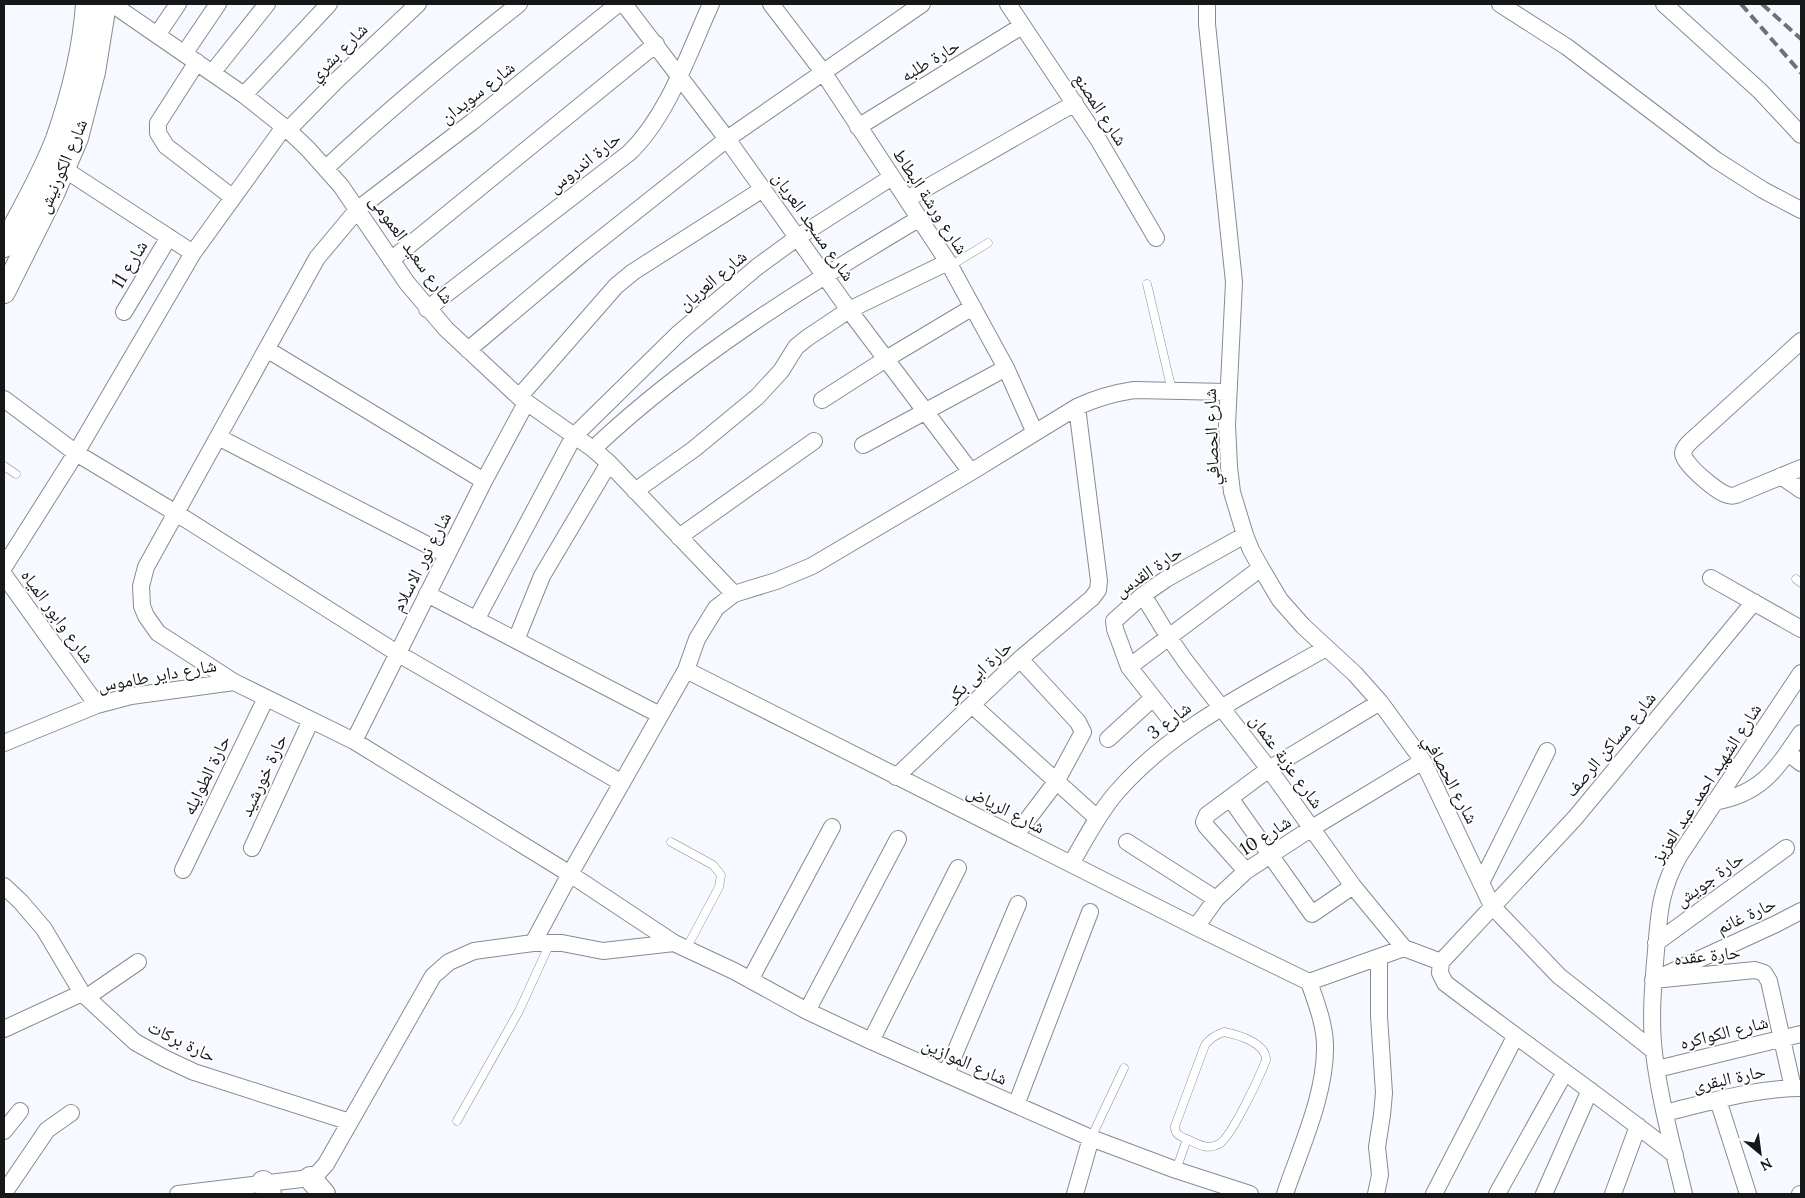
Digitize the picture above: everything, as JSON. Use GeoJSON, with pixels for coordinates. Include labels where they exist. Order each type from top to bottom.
{"type":"FeatureCollection","features":[{"type":"Feature","properties":{"kind":"main road","name":"شارع الكورنيش"},"geometry":{"type":"LineString","coordinates":[[4,246],[39,180],[57,140],[80,56],[87,4]]}},
{"type":"Feature","properties":{"kind":"main road","name":"شارع الكورنيش"},"geometry":{"type":"LineString","coordinates":[[4,292],[64,169],[77,138],[94,72],[105,4]]}},
{"type":"Feature","properties":{"kind":"street","name":"شارع سعيد العمومى"},"geometry":{"type":"LineString","coordinates":[[112,4],[244,95],[286,128],[326,168],[358,209],[391,260],[427,309],[468,350],[523,400],[609,463],[734,594]]}},
{"type":"Feature","properties":{"kind":"street"},"geometry":{"type":"LineString","coordinates":[[157,35],[178,4]]}},
{"type":"Feature","properties":{"kind":"street"},"geometry":{"type":"LineString","coordinates":[[218,4],[158,123],[158,133],[166,146],[232,197]]}},
{"type":"Feature","properties":{"kind":"street"},"geometry":{"type":"LineString","coordinates":[[212,73],[267,4]]}},
{"type":"Feature","properties":{"kind":"street"},"geometry":{"type":"LineString","coordinates":[[244,95],[329,4]]}},
{"type":"Feature","properties":{"kind":"street","name":"شارع بشري"},"geometry":{"type":"LineString","coordinates":[[4,567],[76,453],[193,253],[232,197],[286,128],[418,4]]}},
{"type":"Feature","properties":{"kind":"street"},"geometry":{"type":"LineString","coordinates":[[326,168],[438,68],[519,4]]}},
{"type":"Feature","properties":{"kind":"street","name":"شارع سويدان"},"geometry":{"type":"LineString","coordinates":[[234,682],[158,633],[151,625],[142,606],[142,576],[317,258],[358,209],[514,88],[618,4]]}},
{"type":"Feature","properties":{"kind":"street","name":"شارع مسجد العريان"},"geometry":{"type":"LineString","coordinates":[[624,4],[728,139],[849,310],[971,472]]}},
{"type":"Feature","properties":{"kind":"street","name":"حارة اندروس"},"geometry":{"type":"LineString","coordinates":[[427,309],[629,153],[643,140],[654,124],[679,75],[711,4]]}},
{"type":"Feature","properties":{"kind":"street","name":"شارع ورشة البطاط"},"geometry":{"type":"LineString","coordinates":[[771,4],[823,72],[949,264],[1006,368],[1035,433]]}},
{"type":"Feature","properties":{"kind":"street"},"geometry":{"type":"LineString","coordinates":[[468,350],[582,254],[728,139],[922,4]]}},
{"type":"Feature","properties":{"kind":"street","name":"شارع المصنع"},"geometry":{"type":"LineString","coordinates":[[1008,4],[1098,139],[1156,238]]}},
{"type":"Feature","properties":{"kind":"street","name":"شارع الحصافي"},"geometry":{"type":"LineString","coordinates":[[1208,4],[1207,24],[1234,282],[1228,392],[1229,466],[1232,492],[1245,534],[1260,568],[1280,600],[1303,626],[1355,674],[1380,702],[1423,761],[1492,906],[1559,976],[1654,1051]]}},
{"type":"Feature","properties":{"kind":"street"},"geometry":{"type":"LineString","coordinates":[[1500,4],[1567,46],[1716,160],[1763,190],[1801,210]]}},
{"type":"Feature","properties":{"kind":"street"},"geometry":{"type":"LineString","coordinates":[[1664,4],[1760,91],[1801,135]]}},
{"type":"Feature","properties":{"kind":"street","name":"حارة طلبه"},"geometry":{"type":"LineString","coordinates":[[858,127],[1022,26]]}},
{"type":"Feature","properties":{"kind":"street"},"geometry":{"type":"LineString","coordinates":[[391,260],[656,44]]}},
{"type":"Feature","properties":{"kind":"street"},"geometry":{"type":"LineString","coordinates":[[908,199],[1075,103]]}},
{"type":"Feature","properties":{"kind":"street"},"geometry":{"type":"LineString","coordinates":[[64,169],[193,253]]}},
{"type":"Feature","properties":{"kind":"street","name":"شارع العريان"},"geometry":{"type":"LineString","coordinates":[[476,620],[574,436],[679,333],[750,273],[798,237],[892,177]]}},
{"type":"Feature","properties":{"kind":"street","name":"شارع نور الاسلام"},"geometry":{"type":"LineString","coordinates":[[354,741],[523,400],[616,286],[672,246],[763,190]]}},
{"type":"Feature","properties":{"kind":"street"},"geometry":{"type":"LineString","coordinates":[[593,450],[616,428],[694,365],[824,275],[920,218]]}},
{"type":"Feature","properties":{"kind":"street","name":"شارع 11"},"geometry":{"type":"LineString","coordinates":[[124,312],[169,237]]}},
{"type":"Feature","properties":{"kind":"street"},"geometry":{"type":"LineString","coordinates":[[635,491],[694,449],[758,398],[781,372],[796,347],[849,310],[949,264]]}},
{"type":"Feature","properties":{"kind":"street"},"geometry":{"type":"LineString","coordinates":[[822,400],[973,307]]}},
{"type":"Feature","properties":{"kind":"street"},"geometry":{"type":"LineString","coordinates":[[1801,341],[1701,432],[1683,452],[1684,460],[1691,467],[1722,493],[1730,496],[1801,468]]}},
{"type":"Feature","properties":{"kind":"street"},"geometry":{"type":"LineString","coordinates":[[268,350],[484,481]]}},
{"type":"Feature","properties":{"kind":"street"},"geometry":{"type":"LineString","coordinates":[[863,445],[1006,368]]}},
{"type":"Feature","properties":{"kind":"street"},"geometry":{"type":"LineString","coordinates":[[533,943],[686,670],[697,639],[716,608],[734,594],[776,581],[812,566],[1077,408],[1105,396],[1134,390],[1228,392]]}},
{"type":"Feature","properties":{"kind":"street"},"geometry":{"type":"LineString","coordinates":[[4,399],[76,453],[176,513],[397,653],[622,782]]}},
{"type":"Feature","properties":{"kind":"street","name":"حارة ابى بكر"},"geometry":{"type":"LineString","coordinates":[[896,777],[1020,659],[1092,598],[1098,590],[1099,581],[1077,408]]}},
{"type":"Feature","properties":{"kind":"street"},"geometry":{"type":"LineString","coordinates":[[218,438],[447,555]]}},
{"type":"Feature","properties":{"kind":"street"},"geometry":{"type":"LineString","coordinates":[[679,537],[814,441]]}},
{"type":"Feature","properties":{"kind":"street"},"geometry":{"type":"LineString","coordinates":[[516,640],[542,576],[609,463]]}},
{"type":"Feature","properties":{"kind":"street"},"geometry":{"type":"LineString","coordinates":[[1781,476],[1801,490]]}},
{"type":"Feature","properties":{"kind":"street","name":"حارة القدس"},"geometry":{"type":"LineString","coordinates":[[1181,733],[1129,667],[1115,629],[1114,621],[1143,595],[1166,579],[1245,534]]}},
{"type":"Feature","properties":{"kind":"street"},"geometry":{"type":"LineString","coordinates":[[1129,667],[1260,568]]}},
{"type":"Feature","properties":{"kind":"street","name":"شارع وابور المياه"},"geometry":{"type":"LineString","coordinates":[[4,575],[97,704]]}},
{"type":"Feature","properties":{"kind":"street"},"geometry":{"type":"LineString","coordinates":[[1712,578],[1801,629]]}},
{"type":"Feature","properties":{"kind":"street"},"geometry":{"type":"LineString","coordinates":[[427,594],[660,715]]}},
{"type":"Feature","properties":{"kind":"street","name":"شارع عزبة عثمان"},"geometry":{"type":"LineString","coordinates":[[1143,595],[1168,636],[1269,769],[1353,886],[1404,948]]}},
{"type":"Feature","properties":{"kind":"street","name":"شارع مساكن الرصف"},"geometry":{"type":"LineString","coordinates":[[1441,962],[1575,818],[1754,602]]}},
{"type":"Feature","properties":{"kind":"street","name":"شارع 3"},"geometry":{"type":"LineString","coordinates":[[1071,864],[1097,818],[1116,793],[1144,765],[1181,733],[1222,707],[1326,648]]}},
{"type":"Feature","properties":{"kind":"street"},"geometry":{"type":"LineString","coordinates":[[1014,836],[1056,782],[1082,732],[1082,727],[1020,659]]}},
{"type":"Feature","properties":{"kind":"street","name":"شارع الرياض"},"geometry":{"type":"LineString","coordinates":[[686,670],[896,777],[1309,982]]}},
{"type":"Feature","properties":{"kind":"street","name":"شارع الشهيد احمد عبد العزيز"},"geometry":{"type":"LineString","coordinates":[[1684,1194],[1665,1113],[1654,1051],[1653,980],[1660,904],[1671,871],[1714,802],[1801,673]]}},
{"type":"Feature","properties":{"kind":"street","name":"شارع الموازين"},"geometry":{"type":"LineString","coordinates":[[234,682],[354,741],[570,874],[680,946],[750,980],[807,1011],[1091,1138],[1176,1170],[1250,1194]]}},
{"type":"Feature","properties":{"kind":"street","name":"شارع داير طاموس"},"geometry":{"type":"LineString","coordinates":[[4,743],[97,704],[131,696],[234,682]]}},
{"type":"Feature","properties":{"kind":"street","name":"حارة الطوايله"},"geometry":{"type":"LineString","coordinates":[[183,870],[266,698]]}},
{"type":"Feature","properties":{"kind":"street"},"geometry":{"type":"LineString","coordinates":[[1108,739],[1153,698]]}},
{"type":"Feature","properties":{"kind":"street"},"geometry":{"type":"LineString","coordinates":[[1246,870],[1206,826],[1204,822],[1207,815],[1269,769],[1380,702]]}},
{"type":"Feature","properties":{"kind":"street"},"geometry":{"type":"LineString","coordinates":[[972,705],[1097,818]]}},
{"type":"Feature","properties":{"kind":"street","name":"حارة خورشيد"},"geometry":{"type":"LineString","coordinates":[[252,848],[311,720]]}},
{"type":"Feature","properties":{"kind":"street"},"geometry":{"type":"LineString","coordinates":[[1714,802],[1730,800],[1745,794],[1759,785],[1771,774],[1788,753],[1801,733]]}},
{"type":"Feature","properties":{"kind":"street"},"geometry":{"type":"LineString","coordinates":[[1481,883],[1547,751]]}},
{"type":"Feature","properties":{"kind":"street"},"geometry":{"type":"LineString","coordinates":[[1788,753],[1801,763]]}},
{"type":"Feature","properties":{"kind":"street","name":"شارع 10"},"geometry":{"type":"LineString","coordinates":[[1196,927],[1216,899],[1246,870],[1423,761]]}},
{"type":"Feature","properties":{"kind":"street"},"geometry":{"type":"LineString","coordinates":[[1230,798],[1313,914],[1353,886]]}},
{"type":"Feature","properties":{"kind":"street"},"geometry":{"type":"LineString","coordinates":[[750,980],[832,827]]}},
{"type":"Feature","properties":{"kind":"street"},"geometry":{"type":"LineString","coordinates":[[807,1011],[898,839]]}},
{"type":"Feature","properties":{"kind":"street"},"geometry":{"type":"LineString","coordinates":[[1127,842],[1216,899]]}},
{"type":"Feature","properties":{"kind":"street","name":"حارة جويش"},"geometry":{"type":"LineString","coordinates":[[1656,943],[1786,848]]}},
{"type":"Feature","properties":{"kind":"street"},"geometry":{"type":"LineString","coordinates":[[871,1041],[958,868]]}},
{"type":"Feature","properties":{"kind":"street","name":"حارة بركات"},"geometry":{"type":"LineString","coordinates":[[4,886],[21,902],[44,929],[85,995],[135,1042],[194,1072],[350,1122]]}},
{"type":"Feature","properties":{"kind":"street"},"geometry":{"type":"LineString","coordinates":[[946,1074],[1018,904]]}},
{"type":"Feature","properties":{"kind":"street","name":"حارة غانم"},"geometry":{"type":"LineString","coordinates":[[1653,980],[1801,911]]}},
{"type":"Feature","properties":{"kind":"street"},"geometry":{"type":"LineString","coordinates":[[1016,1105],[1090,912]]}},
{"type":"Feature","properties":{"kind":"street"},"geometry":{"type":"LineString","coordinates":[[178,1194],[317,1186],[318,1173],[326,1164],[433,976],[449,962],[474,951],[533,943],[562,943],[603,952],[680,946]]}},
{"type":"Feature","properties":{"kind":"street"},"geometry":{"type":"LineString","coordinates":[[1285,1194],[1323,1080],[1325,1044],[1319,1013],[1309,982],[1404,948],[1441,962],[1440,973],[1445,983],[1675,1155]]}},
{"type":"Feature","properties":{"kind":"street"},"geometry":{"type":"LineString","coordinates":[[1376,1194],[1380,1175],[1377,1147],[1384,1093],[1379,1016],[1379,957]]}},
{"type":"Feature","properties":{"kind":"street"},"geometry":{"type":"LineString","coordinates":[[4,1029],[85,995],[138,962]]}},
{"type":"Feature","properties":{"kind":"street","name":"حارة عقده"},"geometry":{"type":"LineString","coordinates":[[1653,980],[1755,970],[1764,973],[1769,981],[1782,1039],[1797,1088]]}},
{"type":"Feature","properties":{"kind":"street","name":"شارع الكواكره"},"geometry":{"type":"LineString","coordinates":[[1657,1069],[1801,1034]]}},
{"type":"Feature","properties":{"kind":"street"},"geometry":{"type":"LineString","coordinates":[[1434,1194],[1515,1037]]}},
{"type":"Feature","properties":{"kind":"street"},"geometry":{"type":"LineString","coordinates":[[1497,1194],[1565,1072]]}},
{"type":"Feature","properties":{"kind":"street","name":"حارة البقرى"},"geometry":{"type":"LineString","coordinates":[[1665,1113],[1761,1091],[1797,1088]]}},
{"type":"Feature","properties":{"kind":"street"},"geometry":{"type":"LineString","coordinates":[[1546,1193],[1590,1090]]}},
{"type":"Feature","properties":{"kind":"street"},"geometry":{"type":"LineString","coordinates":[[1718,1100],[1748,1194]]}},
{"type":"Feature","properties":{"kind":"street"},"geometry":{"type":"LineString","coordinates":[[4,1131],[20,1111]]}},
{"type":"Feature","properties":{"kind":"street"},"geometry":{"type":"LineString","coordinates":[[4,1193],[47,1130],[54,1123],[71,1113]]}},
{"type":"Feature","properties":{"kind":"street"},"geometry":{"type":"LineString","coordinates":[[1613,1194],[1638,1126]]}},
{"type":"Feature","properties":{"kind":"street"},"geometry":{"type":"LineString","coordinates":[[1075,1194],[1091,1138]]}},
{"type":"Feature","properties":{"kind":"lane"},"geometry":{"type":"LineString","coordinates":[[949,264],[988,243]]}},
{"type":"Feature","properties":{"kind":"lane"},"geometry":{"type":"LineString","coordinates":[[1147,284],[1172,391]]}},
{"type":"Feature","properties":{"kind":"lane"},"geometry":{"type":"LineString","coordinates":[[4,466],[16,474]]}},
{"type":"Feature","properties":{"kind":"lane"},"geometry":{"type":"LineString","coordinates":[[671,842],[713,865],[721,875],[719,887],[680,946]]}},
{"type":"Feature","properties":{"kind":"lane"},"geometry":{"type":"LineString","coordinates":[[457,1121],[519,1012],[550,943]]}},
{"type":"Feature","properties":{"kind":"lane"},"geometry":{"type":"LineString","coordinates":[[1224,1032],[1260,1046],[1266,1055],[1264,1065],[1225,1140],[1219,1144],[1204,1147],[1187,1139],[1176,1133],[1175,1126],[1205,1045],[1209,1039],[1216,1034],[1224,1032]]}},
{"type":"Feature","properties":{"kind":"lane"},"geometry":{"type":"LineString","coordinates":[[1091,1138],[1124,1068]]}},
{"type":"Feature","properties":{"kind":"lane"},"geometry":{"type":"LineString","coordinates":[[1176,1170],[1187,1139]]}},
{"type":"Feature","properties":{"kind":"railway"},"geometry":{"type":"LineString","coordinates":[[1741,4],[1801,73]]}},
{"type":"Feature","properties":{"kind":"railway"},"geometry":{"type":"LineString","coordinates":[[1762,4],[1801,39]]}}]}
